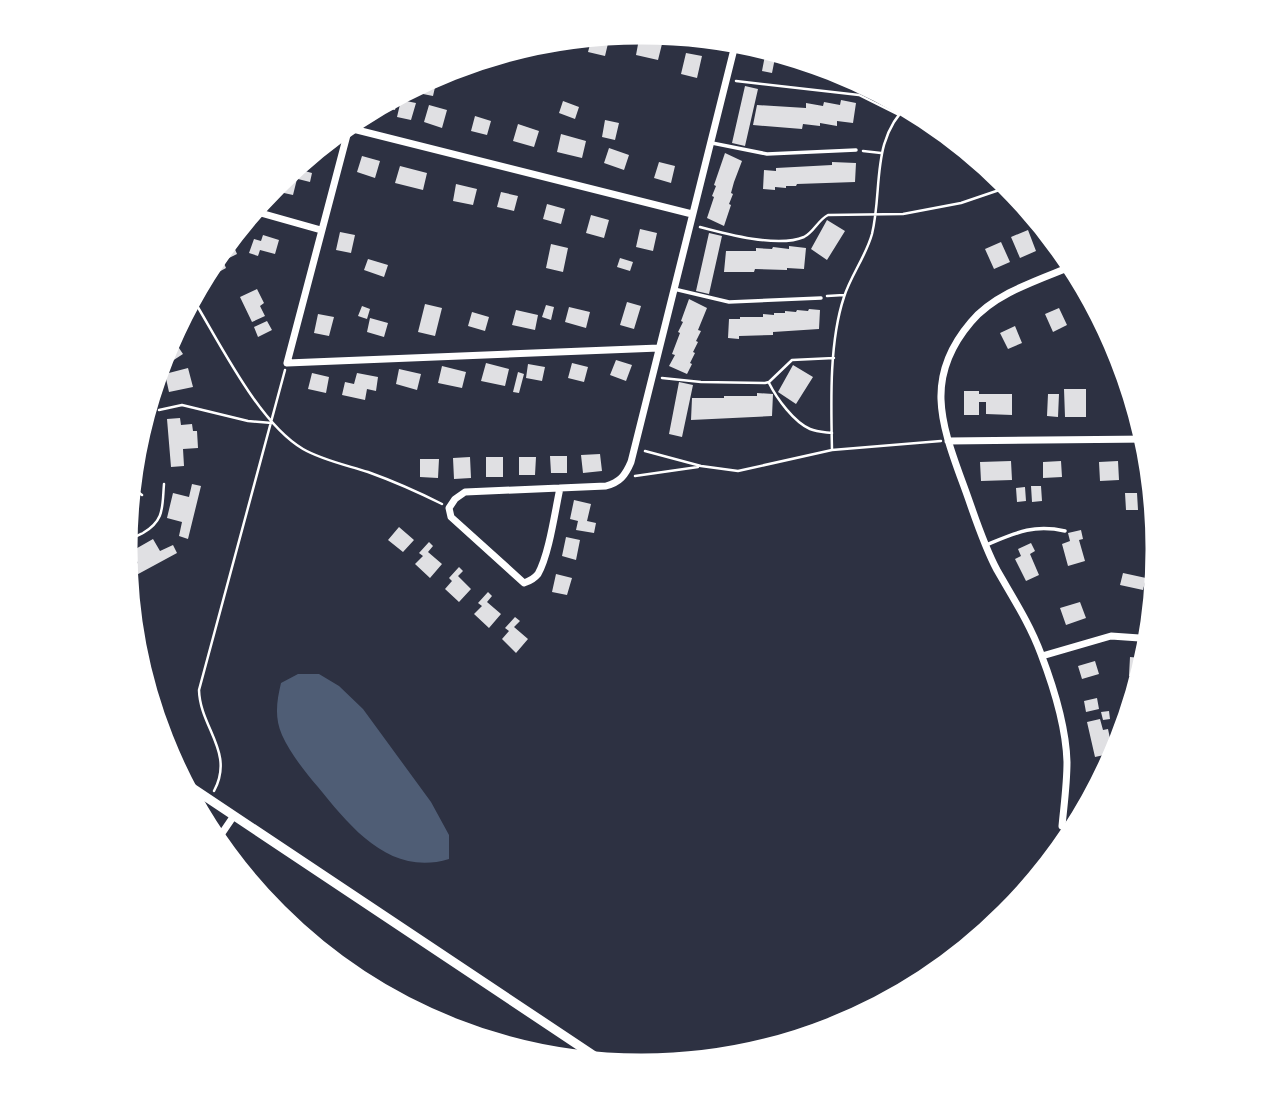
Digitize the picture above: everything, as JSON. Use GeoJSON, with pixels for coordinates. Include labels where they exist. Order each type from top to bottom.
{"type":"FeatureCollection","features":[{"type":"Feature","properties":{"kind":"street"},"geometry":{"type":"LineString","coordinates":[[560,488],[541,566],[532,581],[524,583],[451,517],[449,508],[455,499],[465,492],[606,485],[617,482],[626,475],[734,49]]}},
{"type":"Feature","properties":{"kind":"street"},"geometry":{"type":"LineString","coordinates":[[354,129],[692,214]]}},
{"type":"Feature","properties":{"kind":"street"},"geometry":{"type":"LineString","coordinates":[[347,134],[287,363],[659,348]]}},
{"type":"Feature","properties":{"kind":"street"},"geometry":{"type":"LineString","coordinates":[[260,213],[321,230]]}},
{"type":"Feature","properties":{"kind":"street"},"geometry":{"type":"LineString","coordinates":[[1062,826],[1066,780],[1062,722],[1042,656],[1029,625],[986,545],[948,441],[942,421],[942,385],[947,360],[957,340],[985,307],[1067,269]]}},
{"type":"Feature","properties":{"kind":"street"},"geometry":{"type":"LineString","coordinates":[[948,441],[1138,439]]}},
{"type":"Feature","properties":{"kind":"street"},"geometry":{"type":"LineString","coordinates":[[1042,656],[1111,636],[1142,638]]}},
{"type":"Feature","properties":{"kind":"street"},"geometry":{"type":"LineString","coordinates":[[193,789],[593,1055]]}},
{"type":"Feature","properties":{"kind":"street"},"geometry":{"type":"LineString","coordinates":[[221,835],[233,817]]}},
{"type":"Feature","properties":{"kind":"lane"},"geometry":{"type":"LineString","coordinates":[[710,142],[767,154],[856,150]]}},
{"type":"Feature","properties":{"kind":"lane"},"geometry":{"type":"LineString","coordinates":[[674,289],[729,302],[821,298]]}},
{"type":"Feature","properties":{"kind":"lane"},"geometry":{"type":"LineString","coordinates":[[986,545],[1037,528],[1048,527],[1065,531]]}},
{"type":"Feature","properties":{"kind":"path"},"geometry":{"type":"LineString","coordinates":[[726,80],[859,95],[899,115]]}},
{"type":"Feature","properties":{"kind":"path"},"geometry":{"type":"LineString","coordinates":[[832,450],[836,328],[844,295],[869,243],[875,215],[881,153],[902,112]]}},
{"type":"Feature","properties":{"kind":"path"},"geometry":{"type":"LineString","coordinates":[[856,150],[881,153]]}},
{"type":"Feature","properties":{"kind":"path"},"geometry":{"type":"LineString","coordinates":[[690,225],[734,236],[776,240],[806,236],[828,215],[875,215],[927,210],[1001,189]]}},
{"type":"Feature","properties":{"kind":"path"},"geometry":{"type":"LineString","coordinates":[[821,298],[844,295]]}},
{"type":"Feature","properties":{"kind":"path"},"geometry":{"type":"LineString","coordinates":[[196,304],[254,399],[286,437],[305,450],[420,493],[449,508]]}},
{"type":"Feature","properties":{"kind":"path"},"geometry":{"type":"LineString","coordinates":[[652,377],[701,382],[769,382],[792,359],[834,358]]}},
{"type":"Feature","properties":{"kind":"path"},"geometry":{"type":"LineString","coordinates":[[209,800],[219,779],[221,760],[203,711],[200,690],[287,363]]}},
{"type":"Feature","properties":{"kind":"path"},"geometry":{"type":"LineString","coordinates":[[769,382],[780,401],[805,426],[812,430],[832,433]]}},
{"type":"Feature","properties":{"kind":"path"},"geometry":{"type":"LineString","coordinates":[[159,410],[182,405],[248,421],[272,423]]}},
{"type":"Feature","properties":{"kind":"path"},"geometry":{"type":"LineString","coordinates":[[635,447],[701,466],[738,471],[832,450],[948,441]]}},
{"type":"Feature","properties":{"kind":"path"},"geometry":{"type":"LineString","coordinates":[[626,475],[644,476],[701,466]]}},
{"type":"Feature","properties":{"kind":"path"},"geometry":{"type":"LineString","coordinates":[[133,537],[156,524],[162,509],[164,484]]}},
{"type":"Feature","properties":{"kind":"path"},"geometry":{"type":"LineString","coordinates":[[136,491],[142,495]]}},
{"type":"Feature","properties":{"kind":"path"},"geometry":{"type":"LineString","coordinates":[[1062,826],[1062,837]]}},
{"type":"Feature","properties":{"kind":"water"},"geometry":{"type":"Polygon","coordinates":[[[298,674],[319,674],[339,686],[363,709],[431,802],[449,835],[449,859],[428,863],[409,861],[374,845],[344,818],[308,775],[285,742],[277,715],[281,683],[298,674]]]}},
{"type":"Feature","properties":{"kind":"building"},"geometry":{"type":"Polygon","coordinates":[[[639,40],[662,44],[658,60],[636,55],[639,40]]]}},
{"type":"Feature","properties":{"kind":"building"},"geometry":{"type":"Polygon","coordinates":[[[609,41],[605,56],[588,52],[590,43],[609,41]]]}},
{"type":"Feature","properties":{"kind":"building"},"geometry":{"type":"Polygon","coordinates":[[[686,53],[702,56],[697,78],[681,74],[686,53]]]}},
{"type":"Feature","properties":{"kind":"building"},"geometry":{"type":"Polygon","coordinates":[[[765,56],[775,59],[772,73],[762,71],[765,56]]]}},
{"type":"Feature","properties":{"kind":"building"},"geometry":{"type":"Polygon","coordinates":[[[436,84],[433,96],[423,94],[424,89],[436,84]]]}},
{"type":"Feature","properties":{"kind":"building"},"geometry":{"type":"Polygon","coordinates":[[[745,86],[758,89],[745,146],[732,143],[745,86]]]}},
{"type":"Feature","properties":{"kind":"building"},"geometry":{"type":"Polygon","coordinates":[[[841,100],[856,103],[853,123],[837,121],[837,126],[803,124],[802,129],[753,125],[757,105],[806,108],[806,103],[840,105],[841,100]]]}},
{"type":"Feature","properties":{"kind":"building"},"geometry":{"type":"Polygon","coordinates":[[[401,101],[416,103],[411,120],[397,117],[401,101]]]}},
{"type":"Feature","properties":{"kind":"building"},"geometry":{"type":"Polygon","coordinates":[[[563,101],[579,107],[575,119],[559,113],[563,101]]]}},
{"type":"Feature","properties":{"kind":"building"},"geometry":{"type":"Polygon","coordinates":[[[429,105],[447,110],[442,128],[424,122],[429,105]]]}},
{"type":"Feature","properties":{"kind":"building"},"geometry":{"type":"Polygon","coordinates":[[[475,116],[491,121],[487,135],[471,131],[475,116]]]}},
{"type":"Feature","properties":{"kind":"building"},"geometry":{"type":"Polygon","coordinates":[[[605,120],[619,123],[615,140],[602,137],[605,120]]]}},
{"type":"Feature","properties":{"kind":"building"},"geometry":{"type":"Polygon","coordinates":[[[518,124],[539,131],[534,147],[513,141],[518,124]]]}},
{"type":"Feature","properties":{"kind":"building"},"geometry":{"type":"Polygon","coordinates":[[[561,134],[586,141],[582,158],[557,152],[561,134]]]}},
{"type":"Feature","properties":{"kind":"building"},"geometry":{"type":"Polygon","coordinates":[[[609,148],[629,155],[624,170],[604,163],[609,148]]]}},
{"type":"Feature","properties":{"kind":"building"},"geometry":{"type":"Polygon","coordinates":[[[725,153],[742,161],[734,182],[729,204],[731,205],[724,226],[707,218],[725,153]]]}},
{"type":"Feature","properties":{"kind":"building"},"geometry":{"type":"Polygon","coordinates":[[[362,156],[380,161],[375,178],[357,172],[362,156]]]}},
{"type":"Feature","properties":{"kind":"building"},"geometry":{"type":"Polygon","coordinates":[[[659,162],[675,166],[671,183],[654,178],[659,162]]]}},
{"type":"Feature","properties":{"kind":"building"},"geometry":{"type":"Polygon","coordinates":[[[832,162],[856,163],[855,182],[797,184],[786,188],[775,187],[775,190],[763,189],[764,170],[832,165],[832,162]]]}},
{"type":"Feature","properties":{"kind":"building"},"geometry":{"type":"Polygon","coordinates":[[[400,166],[427,173],[423,190],[395,183],[400,166]]]}},
{"type":"Feature","properties":{"kind":"building"},"geometry":{"type":"Polygon","coordinates":[[[302,170],[312,173],[310,182],[298,179],[302,170]]]}},
{"type":"Feature","properties":{"kind":"building"},"geometry":{"type":"Polygon","coordinates":[[[294,178],[297,179],[293,195],[279,192],[294,178]]]}},
{"type":"Feature","properties":{"kind":"building"},"geometry":{"type":"Polygon","coordinates":[[[456,184],[477,189],[473,205],[453,201],[456,184]]]}},
{"type":"Feature","properties":{"kind":"building"},"geometry":{"type":"Polygon","coordinates":[[[501,192],[518,196],[514,211],[497,207],[501,192]]]}},
{"type":"Feature","properties":{"kind":"building"},"geometry":{"type":"Polygon","coordinates":[[[547,204],[565,209],[561,224],[543,219],[547,204]]]}},
{"type":"Feature","properties":{"kind":"building"},"geometry":{"type":"Polygon","coordinates":[[[591,215],[609,220],[604,238],[586,233],[591,215]]]}},
{"type":"Feature","properties":{"kind":"building"},"geometry":{"type":"Polygon","coordinates":[[[827,220],[845,231],[827,260],[811,249],[827,220]]]}},
{"type":"Feature","properties":{"kind":"building"},"geometry":{"type":"Polygon","coordinates":[[[640,229],[657,233],[653,251],[636,247],[640,229]]]}},
{"type":"Feature","properties":{"kind":"building"},"geometry":{"type":"Polygon","coordinates":[[[1028,230],[1036,251],[1020,258],[1011,237],[1028,230]]]}},
{"type":"Feature","properties":{"kind":"building"},"geometry":{"type":"Polygon","coordinates":[[[340,232],[355,235],[351,253],[336,250],[340,232]]]}},
{"type":"Feature","properties":{"kind":"building"},"geometry":{"type":"Polygon","coordinates":[[[709,233],[722,236],[709,294],[696,291],[709,233]]]}},
{"type":"Feature","properties":{"kind":"building"},"geometry":{"type":"Polygon","coordinates":[[[263,235],[279,240],[275,254],[260,250],[258,256],[249,253],[254,239],[261,241],[263,235]]]}},
{"type":"Feature","properties":{"kind":"building"},"geometry":{"type":"Polygon","coordinates":[[[1001,242],[1010,262],[994,269],[985,249],[1001,242]]]}},
{"type":"Feature","properties":{"kind":"building"},"geometry":{"type":"Polygon","coordinates":[[[551,244],[568,248],[563,272],[546,268],[551,244]]]}},
{"type":"Feature","properties":{"kind":"building"},"geometry":{"type":"Polygon","coordinates":[[[233,245],[237,254],[223,261],[226,268],[217,273],[218,266],[233,245]]]}},
{"type":"Feature","properties":{"kind":"building"},"geometry":{"type":"Polygon","coordinates":[[[789,246],[806,248],[804,269],[724,272],[726,251],[756,251],[756,248],[773,247],[789,249],[789,246]]]}},
{"type":"Feature","properties":{"kind":"building"},"geometry":{"type":"Polygon","coordinates":[[[620,258],[633,262],[630,271],[617,267],[620,258]]]}},
{"type":"Feature","properties":{"kind":"building"},"geometry":{"type":"Polygon","coordinates":[[[368,259],[388,265],[384,277],[364,270],[368,259]]]}},
{"type":"Feature","properties":{"kind":"building"},"geometry":{"type":"Polygon","coordinates":[[[257,289],[264,303],[260,306],[265,316],[252,322],[240,297],[257,289]]]}},
{"type":"Feature","properties":{"kind":"building"},"geometry":{"type":"Polygon","coordinates":[[[689,299],[707,308],[698,330],[701,331],[687,374],[669,366],[675,355],[672,354],[689,299]]]}},
{"type":"Feature","properties":{"kind":"building"},"geometry":{"type":"Polygon","coordinates":[[[627,302],[641,306],[634,329],[620,325],[627,302]]]}},
{"type":"Feature","properties":{"kind":"building"},"geometry":{"type":"Polygon","coordinates":[[[425,304],[442,308],[435,336],[418,332],[425,304]]]}},
{"type":"Feature","properties":{"kind":"building"},"geometry":{"type":"Polygon","coordinates":[[[546,305],[554,307],[551,320],[542,317],[546,305]]]}},
{"type":"Feature","properties":{"kind":"building"},"geometry":{"type":"Polygon","coordinates":[[[362,306],[370,309],[367,319],[358,316],[362,306]]]}},
{"type":"Feature","properties":{"kind":"building"},"geometry":{"type":"Polygon","coordinates":[[[569,307],[590,312],[586,328],[565,322],[569,307]]]}},
{"type":"Feature","properties":{"kind":"building"},"geometry":{"type":"Polygon","coordinates":[[[1059,308],[1067,325],[1053,332],[1045,314],[1059,308]]]}},
{"type":"Feature","properties":{"kind":"building"},"geometry":{"type":"Polygon","coordinates":[[[809,309],[820,310],[819,329],[728,338],[729,319],[763,317],[763,314],[774,315],[809,309]]]}},
{"type":"Feature","properties":{"kind":"building"},"geometry":{"type":"Polygon","coordinates":[[[516,310],[538,315],[535,330],[512,325],[516,310]]]}},
{"type":"Feature","properties":{"kind":"building"},"geometry":{"type":"Polygon","coordinates":[[[472,312],[489,317],[485,331],[468,326],[472,312]]]}},
{"type":"Feature","properties":{"kind":"building"},"geometry":{"type":"Polygon","coordinates":[[[318,314],[334,317],[329,336],[314,333],[318,314]]]}},
{"type":"Feature","properties":{"kind":"building"},"geometry":{"type":"Polygon","coordinates":[[[370,318],[388,323],[384,337],[367,332],[370,318]]]}},
{"type":"Feature","properties":{"kind":"building"},"geometry":{"type":"Polygon","coordinates":[[[267,321],[272,330],[258,337],[254,327],[267,321]]]}},
{"type":"Feature","properties":{"kind":"building"},"geometry":{"type":"Polygon","coordinates":[[[1015,326],[1022,343],[1008,349],[1000,333],[1015,326]]]}},
{"type":"Feature","properties":{"kind":"building"},"geometry":{"type":"Polygon","coordinates":[[[176,343],[183,354],[167,364],[176,343]]]}},
{"type":"Feature","properties":{"kind":"building"},"geometry":{"type":"Polygon","coordinates":[[[616,360],[632,365],[626,381],[610,375],[616,360]]]}},
{"type":"Feature","properties":{"kind":"building"},"geometry":{"type":"Polygon","coordinates":[[[486,363],[509,369],[505,386],[481,381],[486,363]]]}},
{"type":"Feature","properties":{"kind":"building"},"geometry":{"type":"Polygon","coordinates":[[[572,363],[588,367],[584,382],[568,378],[572,363]]]}},
{"type":"Feature","properties":{"kind":"building"},"geometry":{"type":"Polygon","coordinates":[[[528,364],[545,367],[542,381],[526,378],[528,364]]]}},
{"type":"Feature","properties":{"kind":"building"},"geometry":{"type":"Polygon","coordinates":[[[793,365],[813,377],[796,404],[778,392],[793,365]]]}},
{"type":"Feature","properties":{"kind":"building"},"geometry":{"type":"Polygon","coordinates":[[[442,366],[466,372],[462,388],[438,383],[442,366]]]}},
{"type":"Feature","properties":{"kind":"building"},"geometry":{"type":"Polygon","coordinates":[[[188,368],[193,387],[169,392],[165,374],[188,368]]]}},
{"type":"Feature","properties":{"kind":"building"},"geometry":{"type":"Polygon","coordinates":[[[399,369],[421,374],[417,390],[396,384],[399,369]]]}},
{"type":"Feature","properties":{"kind":"building"},"geometry":{"type":"Polygon","coordinates":[[[518,372],[524,374],[519,393],[513,392],[518,372]]]}},
{"type":"Feature","properties":{"kind":"building"},"geometry":{"type":"Polygon","coordinates":[[[312,373],[329,377],[326,393],[308,389],[312,373]]]}},
{"type":"Feature","properties":{"kind":"building"},"geometry":{"type":"Polygon","coordinates":[[[357,373],[378,377],[376,391],[367,389],[365,400],[342,395],[345,382],[354,384],[357,373]]]}},
{"type":"Feature","properties":{"kind":"building"},"geometry":{"type":"Polygon","coordinates":[[[679,382],[693,385],[682,437],[669,434],[679,382]]]}},
{"type":"Feature","properties":{"kind":"building"},"geometry":{"type":"Polygon","coordinates":[[[1064,389],[1086,389],[1086,417],[1065,417],[1064,389]]]}},
{"type":"Feature","properties":{"kind":"building"},"geometry":{"type":"Polygon","coordinates":[[[964,391],[1012,394],[1012,415],[986,414],[986,402],[979,402],[979,415],[964,415],[964,391]]]}},
{"type":"Feature","properties":{"kind":"building"},"geometry":{"type":"Polygon","coordinates":[[[757,393],[773,394],[772,416],[691,420],[692,398],[757,396],[757,393]]]}},
{"type":"Feature","properties":{"kind":"building"},"geometry":{"type":"Polygon","coordinates":[[[1048,394],[1059,394],[1058,417],[1047,416],[1048,394]]]}},
{"type":"Feature","properties":{"kind":"building"},"geometry":{"type":"Polygon","coordinates":[[[180,418],[181,425],[192,424],[193,431],[197,431],[198,448],[183,449],[184,466],[171,467],[167,419],[180,418]]]}},
{"type":"Feature","properties":{"kind":"building"},"geometry":{"type":"Polygon","coordinates":[[[600,454],[602,471],[583,473],[581,455],[600,454]]]}},
{"type":"Feature","properties":{"kind":"building"},"geometry":{"type":"Polygon","coordinates":[[[550,456],[567,456],[567,473],[551,473],[550,456]]]}},
{"type":"Feature","properties":{"kind":"building"},"geometry":{"type":"Polygon","coordinates":[[[470,457],[471,478],[454,479],[453,458],[470,457]]]}},
{"type":"Feature","properties":{"kind":"building"},"geometry":{"type":"Polygon","coordinates":[[[486,457],[503,457],[503,477],[486,477],[486,457]]]}},
{"type":"Feature","properties":{"kind":"building"},"geometry":{"type":"Polygon","coordinates":[[[519,457],[536,457],[535,475],[519,475],[519,457]]]}},
{"type":"Feature","properties":{"kind":"building"},"geometry":{"type":"Polygon","coordinates":[[[420,459],[439,459],[438,478],[420,477],[420,459]]]}},
{"type":"Feature","properties":{"kind":"building"},"geometry":{"type":"Polygon","coordinates":[[[1011,461],[1012,480],[981,481],[980,462],[1011,461]]]}},
{"type":"Feature","properties":{"kind":"building"},"geometry":{"type":"Polygon","coordinates":[[[1061,461],[1062,477],[1043,478],[1043,462],[1061,461]]]}},
{"type":"Feature","properties":{"kind":"building"},"geometry":{"type":"Polygon","coordinates":[[[1118,461],[1119,480],[1100,481],[1099,462],[1118,461]]]}},
{"type":"Feature","properties":{"kind":"building"},"geometry":{"type":"Polygon","coordinates":[[[192,484],[201,486],[188,539],[179,536],[182,522],[167,518],[173,493],[189,497],[192,484]]]}},
{"type":"Feature","properties":{"kind":"building"},"geometry":{"type":"Polygon","coordinates":[[[1031,486],[1041,486],[1042,501],[1032,502],[1031,486]]]}},
{"type":"Feature","properties":{"kind":"building"},"geometry":{"type":"Polygon","coordinates":[[[1025,487],[1026,501],[1017,502],[1016,488],[1025,487]]]}},
{"type":"Feature","properties":{"kind":"building"},"geometry":{"type":"Polygon","coordinates":[[[1125,493],[1137,493],[1138,510],[1126,510],[1125,493]]]}},
{"type":"Feature","properties":{"kind":"building"},"geometry":{"type":"Polygon","coordinates":[[[574,500],[591,504],[587,521],[596,523],[594,533],[576,530],[578,521],[570,519],[574,500]]]}},
{"type":"Feature","properties":{"kind":"building"},"geometry":{"type":"Polygon","coordinates":[[[399,527],[414,540],[403,552],[388,540],[399,527]]]}},
{"type":"Feature","properties":{"kind":"building"},"geometry":{"type":"Polygon","coordinates":[[[1081,530],[1083,539],[1079,540],[1085,561],[1068,566],[1062,544],[1070,541],[1068,533],[1081,530]]]}},
{"type":"Feature","properties":{"kind":"building"},"geometry":{"type":"Polygon","coordinates":[[[566,537],[580,540],[576,560],[562,556],[566,537]]]}},
{"type":"Feature","properties":{"kind":"building"},"geometry":{"type":"Polygon","coordinates":[[[1150,538],[1150,555],[1146,554],[1150,538]]]}},
{"type":"Feature","properties":{"kind":"building"},"geometry":{"type":"Polygon","coordinates":[[[153,539],[160,551],[173,545],[177,553],[134,576],[133,565],[138,563],[133,550],[153,539]]]}},
{"type":"Feature","properties":{"kind":"building"},"geometry":{"type":"Polygon","coordinates":[[[429,542],[433,546],[428,552],[442,564],[430,578],[415,564],[423,556],[419,553],[429,542]]]}},
{"type":"Feature","properties":{"kind":"building"},"geometry":{"type":"Polygon","coordinates":[[[1031,543],[1035,551],[1030,554],[1039,575],[1026,581],[1015,559],[1021,556],[1018,549],[1031,543]]]}},
{"type":"Feature","properties":{"kind":"building"},"geometry":{"type":"Polygon","coordinates":[[[459,567],[463,571],[458,576],[471,589],[459,602],[445,589],[452,581],[449,578],[459,567]]]}},
{"type":"Feature","properties":{"kind":"building"},"geometry":{"type":"Polygon","coordinates":[[[1123,573],[1146,578],[1143,590],[1120,585],[1123,573]]]}},
{"type":"Feature","properties":{"kind":"building"},"geometry":{"type":"Polygon","coordinates":[[[556,574],[572,578],[567,595],[552,592],[556,574]]]}},
{"type":"Feature","properties":{"kind":"building"},"geometry":{"type":"Polygon","coordinates":[[[488,592],[492,596],[487,602],[501,614],[489,628],[474,614],[482,606],[478,603],[488,592]]]}},
{"type":"Feature","properties":{"kind":"building"},"geometry":{"type":"Polygon","coordinates":[[[1080,602],[1086,618],[1066,625],[1060,608],[1080,602]]]}},
{"type":"Feature","properties":{"kind":"building"},"geometry":{"type":"Polygon","coordinates":[[[515,617],[520,621],[514,627],[528,639],[516,653],[502,639],[509,631],[505,628],[515,617]]]}},
{"type":"Feature","properties":{"kind":"building"},"geometry":{"type":"Polygon","coordinates":[[[1130,657],[1138,658],[1134,676],[1129,676],[1130,657]]]}},
{"type":"Feature","properties":{"kind":"building"},"geometry":{"type":"Polygon","coordinates":[[[1095,661],[1099,674],[1082,679],[1078,666],[1095,661]]]}},
{"type":"Feature","properties":{"kind":"building"},"geometry":{"type":"Polygon","coordinates":[[[1097,698],[1099,709],[1086,712],[1084,701],[1097,698]]]}},
{"type":"Feature","properties":{"kind":"building"},"geometry":{"type":"Polygon","coordinates":[[[1109,711],[1110,719],[1103,720],[1101,712],[1109,711]]]}},
{"type":"Feature","properties":{"kind":"building"},"geometry":{"type":"Polygon","coordinates":[[[1100,719],[1103,730],[1108,729],[1111,745],[1107,754],[1095,757],[1087,722],[1100,719]]]}}]}
